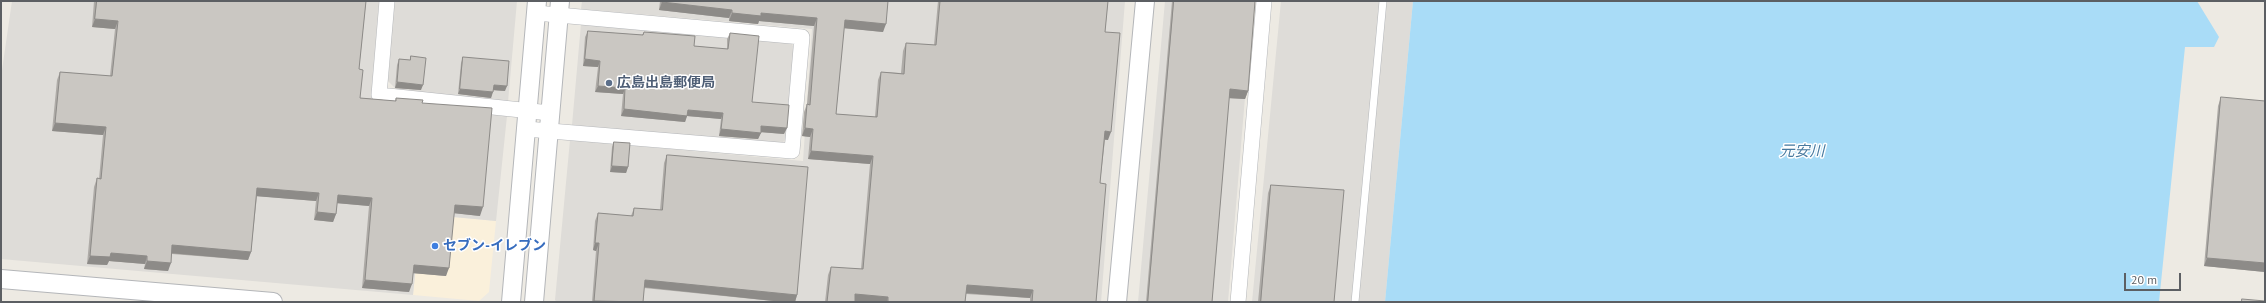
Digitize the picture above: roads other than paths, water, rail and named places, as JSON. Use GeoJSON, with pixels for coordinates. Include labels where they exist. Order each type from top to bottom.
{"type":"FeatureCollection","features":[{"type":"Feature","properties":{"kind":"street"},"geometry":{"type":"LineString","coordinates":[[387,1],[379,95],[550,113]]}},
{"type":"Feature","properties":{"kind":"street"},"geometry":{"type":"LineString","coordinates":[[1117,302],[1145,1]]}},
{"type":"Feature","properties":{"kind":"street"},"geometry":{"type":"LineString","coordinates":[[1238,302],[1264,1]]}},
{"type":"Feature","properties":{"kind":"street"},"geometry":{"type":"LineString","coordinates":[[511,302],[526,129],[537,7],[560,8],[802,37],[792,152],[526,129]]}},
{"type":"Feature","properties":{"kind":"street"},"geometry":{"type":"LineString","coordinates":[[534,302],[560,8]]}},
{"type":"Feature","properties":{"kind":"street"},"geometry":{"type":"LineString","coordinates":[[1,279],[273,302]]}},
{"type":"Feature","properties":{"kind":"lane"},"geometry":{"type":"LineString","coordinates":[[1355,302],[1383,1]]}},
{"type":"Feature","properties":{"kind":"water","name":"元安川"},"geometry":{"type":"Polygon","coordinates":[[[1413,1],[2197,1],[2219,37],[2214,47],[2185,47],[2159,302],[1385,302],[1413,1]]]}},
{"type":"Feature","properties":{"kind":"place","name":"広島出島郵便局"},"geometry":{"type":"Point","coordinates":[609,83]}},
{"type":"Feature","properties":{"kind":"place","name":"セブン-イレブン"},"geometry":{"type":"Point","coordinates":[435,246]}}]}
